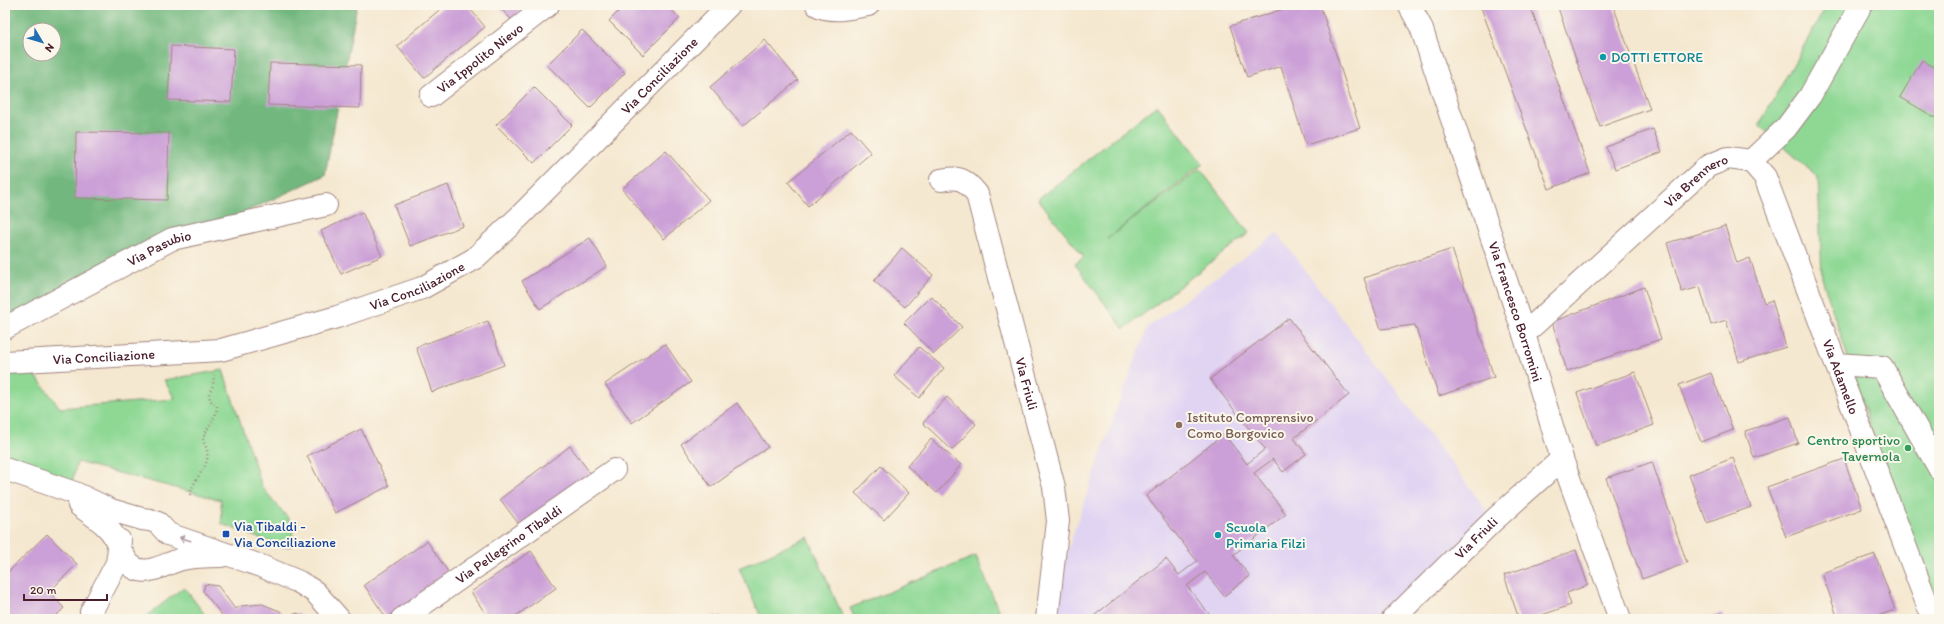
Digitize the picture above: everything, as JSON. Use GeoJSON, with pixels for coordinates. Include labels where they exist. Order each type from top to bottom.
{"type":"FeatureCollection","features":[{"type":"Feature","properties":{"kind":"street","name":"Via Ippolito Nievo"},"geometry":{"type":"LineString","coordinates":[[431,96],[548,5]]}},
{"type":"Feature","properties":{"kind":"street","name":"Via Conciliazione"},"geometry":{"type":"LineString","coordinates":[[5,362],[221,350],[337,317],[422,288],[474,259],[524,211],[729,5]]}},
{"type":"Feature","properties":{"kind":"street"},"geometry":{"type":"LineString","coordinates":[[817,5],[821,8],[838,9],[868,5]]}},
{"type":"Feature","properties":{"kind":"street","name":"Via Francesco Borromini"},"geometry":{"type":"LineString","coordinates":[[1409,5],[1421,27],[1524,334],[1562,459],[1620,619]]}},
{"type":"Feature","properties":{"kind":"street","name":"Via Brennero"},"geometry":{"type":"LineString","coordinates":[[1524,334],[1708,166],[1728,158],[1751,161],[1786,128],[1810,96],[1861,5]]}},
{"type":"Feature","properties":{"kind":"street","name":"Via Adamello"},"geometry":{"type":"LineString","coordinates":[[1751,161],[1765,177],[1933,619]]}},
{"type":"Feature","properties":{"kind":"street","name":"Via Friuli"},"geometry":{"type":"LineString","coordinates":[[941,180],[954,177],[971,186],[978,194],[1054,487],[1058,520],[1047,619]]}},
{"type":"Feature","properties":{"kind":"street","name":"Via Pasubio"},"geometry":{"type":"LineString","coordinates":[[5,328],[172,239],[326,205]]}},
{"type":"Feature","properties":{"kind":"street"},"geometry":{"type":"LineString","coordinates":[[1836,364],[1882,367],[1939,468]]}},
{"type":"Feature","properties":{"kind":"street","name":"Via Friuli"},"geometry":{"type":"LineString","coordinates":[[1393,619],[1494,520],[1562,459]]}},
{"type":"Feature","properties":{"kind":"street"},"geometry":{"type":"LineString","coordinates":[[5,469],[74,493],[110,510],[158,523],[168,534],[235,556],[299,582],[315,592],[339,619]]}},
{"type":"Feature","properties":{"kind":"street","name":"Via Pellegrino Tibaldi"},"geometry":{"type":"LineString","coordinates":[[402,619],[614,470]]}},
{"type":"Feature","properties":{"kind":"street"},"geometry":{"type":"LineString","coordinates":[[34,478],[78,505],[102,522],[112,532],[120,548],[122,557],[128,564],[140,570]]}},
{"type":"Feature","properties":{"kind":"street"},"geometry":{"type":"LineString","coordinates":[[88,615],[117,563],[122,535],[126,527],[133,522],[142,519]]}},
{"type":"Feature","properties":{"kind":"street"},"geometry":{"type":"LineString","coordinates":[[88,615],[119,581],[130,572],[149,570],[190,557],[235,556]]}},
{"type":"Feature","properties":{"kind":"path"},"geometry":{"type":"LineString","coordinates":[[190,495],[192,485],[200,476],[208,459],[207,448],[203,441],[204,432],[217,414],[216,406],[210,400],[209,393],[213,386],[214,375],[209,351]]}},
{"type":"Feature","properties":{"kind":"shaded area","name":"Istituto Comprensivo Como Borgovico"},"geometry":{"type":"Polygon","coordinates":[[[1277,233],[1494,520],[1393,619],[1213,619],[1187,586],[1205,572],[1224,596],[1249,576],[1233,555],[1286,514],[1254,473],[1273,459],[1283,472],[1306,454],[1294,438],[1349,395],[1288,318],[1210,379],[1265,449],[1247,464],[1224,434],[1146,496],[1197,561],[1179,575],[1166,559],[1090,619],[1049,619],[1071,540],[1114,416],[1148,327],[1277,233]]]}},
{"type":"Feature","properties":{"kind":"green space"},"geometry":{"type":"Polygon","coordinates":[[[5,5],[357,5],[325,175],[5,324],[5,5]]]}},
{"type":"Feature","properties":{"kind":"green space","name":"Centro sportivo Tavernola"},"geometry":{"type":"Polygon","coordinates":[[[1827,5],[1939,5],[1939,619],[1933,619],[1822,278],[1818,177],[1759,125],[1827,5]]]}},
{"type":"Feature","properties":{"kind":"green space"},"geometry":{"type":"Polygon","coordinates":[[[1157,105],[1203,164],[1107,239],[1200,169],[1249,233],[1124,329],[1075,264],[1084,257],[1038,199],[1157,105]]]}},
{"type":"Feature","properties":{"kind":"green space"},"geometry":{"type":"Polygon","coordinates":[[[223,370],[262,487],[293,524],[292,546],[282,547],[222,524],[221,500],[77,462],[72,483],[5,461],[5,375],[11,372],[32,371],[60,408],[175,399],[164,380],[223,370]]]}},
{"type":"Feature","properties":{"kind":"green space"},"geometry":{"type":"Polygon","coordinates":[[[808,537],[844,619],[762,619],[739,568],[808,537]]]}},
{"type":"Feature","properties":{"kind":"green space"},"geometry":{"type":"Polygon","coordinates":[[[976,556],[1002,619],[855,619],[850,608],[976,556]]]}},
{"type":"Feature","properties":{"kind":"green space"},"geometry":{"type":"Polygon","coordinates":[[[184,587],[208,619],[143,619],[184,587]]]}},
{"type":"Feature","properties":{"kind":"building"},"geometry":{"type":"Polygon","coordinates":[[[445,5],[467,5],[485,27],[424,78],[397,46],[445,5]]]}},
{"type":"Feature","properties":{"kind":"building"},"geometry":{"type":"Polygon","coordinates":[[[497,5],[527,5],[512,20],[497,5]]]}},
{"type":"Feature","properties":{"kind":"building"},"geometry":{"type":"Polygon","coordinates":[[[625,5],[666,5],[680,18],[643,55],[609,21],[625,5]]]}},
{"type":"Feature","properties":{"kind":"building"},"geometry":{"type":"Polygon","coordinates":[[[1296,5],[1320,5],[1360,128],[1306,145],[1281,66],[1247,77],[1230,26],[1296,5]]]}},
{"type":"Feature","properties":{"kind":"building"},"geometry":{"type":"Polygon","coordinates":[[[1480,5],[1530,5],[1590,173],[1549,189],[1480,5]]]}},
{"type":"Feature","properties":{"kind":"building","name":"DOTTI ETTORE"},"geometry":{"type":"Polygon","coordinates":[[[1557,5],[1613,5],[1650,109],[1600,127],[1557,5]]]}},
{"type":"Feature","properties":{"kind":"building"},"geometry":{"type":"Polygon","coordinates":[[[582,30],[625,73],[590,108],[547,65],[582,30]]]}},
{"type":"Feature","properties":{"kind":"building"},"geometry":{"type":"Polygon","coordinates":[[[765,40],[798,80],[743,126],[710,87],[765,40]]]}},
{"type":"Feature","properties":{"kind":"building"},"geometry":{"type":"Polygon","coordinates":[[[171,46],[234,49],[231,102],[168,100],[171,46]]]}},
{"type":"Feature","properties":{"kind":"building"},"geometry":{"type":"Polygon","coordinates":[[[1922,60],[1939,70],[1939,120],[1900,97],[1922,60]]]}},
{"type":"Feature","properties":{"kind":"building"},"geometry":{"type":"Polygon","coordinates":[[[270,63],[361,65],[360,108],[268,105],[270,63]]]}},
{"type":"Feature","properties":{"kind":"building"},"geometry":{"type":"Polygon","coordinates":[[[534,87],[572,125],[534,163],[496,125],[534,87]]]}},
{"type":"Feature","properties":{"kind":"building"},"geometry":{"type":"Polygon","coordinates":[[[1653,129],[1662,152],[1615,169],[1606,147],[1653,129]]]}},
{"type":"Feature","properties":{"kind":"building"},"geometry":{"type":"Polygon","coordinates":[[[851,130],[871,153],[808,206],[788,182],[851,130]]]}},
{"type":"Feature","properties":{"kind":"building"},"geometry":{"type":"Polygon","coordinates":[[[76,132],[169,133],[167,200],[75,198],[76,132]]]}},
{"type":"Feature","properties":{"kind":"building"},"geometry":{"type":"Polygon","coordinates":[[[666,151],[709,200],[664,239],[622,189],[666,151]]]}},
{"type":"Feature","properties":{"kind":"building"},"geometry":{"type":"Polygon","coordinates":[[[448,185],[463,226],[410,246],[394,205],[448,185]]]}},
{"type":"Feature","properties":{"kind":"building"},"geometry":{"type":"Polygon","coordinates":[[[362,212],[382,256],[341,274],[321,231],[362,212]]]}},
{"type":"Feature","properties":{"kind":"building"},"geometry":{"type":"Polygon","coordinates":[[[1725,226],[1737,263],[1750,258],[1764,303],[1772,300],[1786,347],[1739,362],[1726,320],[1711,325],[1700,287],[1682,292],[1667,243],[1725,226]]]}},
{"type":"Feature","properties":{"kind":"building"},"geometry":{"type":"Polygon","coordinates":[[[590,238],[607,266],[540,309],[522,281],[590,238]]]}},
{"type":"Feature","properties":{"kind":"building"},"geometry":{"type":"Polygon","coordinates":[[[902,248],[933,275],[905,307],[874,281],[902,248]]]}},
{"type":"Feature","properties":{"kind":"building"},"geometry":{"type":"Polygon","coordinates":[[[1452,249],[1494,377],[1439,396],[1415,325],[1381,329],[1364,278],[1452,249]]]}},
{"type":"Feature","properties":{"kind":"building"},"geometry":{"type":"Polygon","coordinates":[[[1644,287],[1661,339],[1567,371],[1552,322],[1644,287]]]}},
{"type":"Feature","properties":{"kind":"building"},"geometry":{"type":"Polygon","coordinates":[[[931,296],[962,327],[934,354],[904,323],[931,296]]]}},
{"type":"Feature","properties":{"kind":"building"},"geometry":{"type":"Polygon","coordinates":[[[1289,318],[1349,395],[1294,438],[1306,454],[1283,472],[1273,459],[1254,473],[1286,514],[1233,555],[1250,576],[1224,596],[1205,572],[1187,586],[1213,619],[1090,619],[1166,559],[1179,575],[1197,561],[1146,496],[1224,434],[1247,464],[1265,449],[1210,379],[1289,318]]]}},
{"type":"Feature","properties":{"kind":"building"},"geometry":{"type":"Polygon","coordinates":[[[488,321],[504,365],[432,392],[416,347],[488,321]]]}},
{"type":"Feature","properties":{"kind":"building"},"geometry":{"type":"Polygon","coordinates":[[[665,344],[691,382],[632,423],[605,384],[665,344]]]}},
{"type":"Feature","properties":{"kind":"building"},"geometry":{"type":"Polygon","coordinates":[[[919,347],[944,368],[919,398],[894,376],[919,347]]]}},
{"type":"Feature","properties":{"kind":"building"},"geometry":{"type":"Polygon","coordinates":[[[1635,372],[1654,425],[1596,446],[1577,393],[1635,372]]]}},
{"type":"Feature","properties":{"kind":"building"},"geometry":{"type":"Polygon","coordinates":[[[1711,373],[1733,430],[1701,442],[1679,385],[1711,373]]]}},
{"type":"Feature","properties":{"kind":"building"},"geometry":{"type":"Polygon","coordinates":[[[947,397],[976,424],[952,450],[923,423],[947,397]]]}},
{"type":"Feature","properties":{"kind":"building"},"geometry":{"type":"Polygon","coordinates":[[[737,403],[768,447],[711,487],[681,444],[737,403]]]}},
{"type":"Feature","properties":{"kind":"building"},"geometry":{"type":"Polygon","coordinates":[[[1790,417],[1798,443],[1754,458],[1745,431],[1790,417]]]}},
{"type":"Feature","properties":{"kind":"building"},"geometry":{"type":"Polygon","coordinates":[[[361,429],[389,486],[335,513],[307,456],[361,429]]]}},
{"type":"Feature","properties":{"kind":"building"},"geometry":{"type":"Polygon","coordinates":[[[931,439],[961,465],[937,493],[907,466],[931,439]]]}},
{"type":"Feature","properties":{"kind":"building"},"geometry":{"type":"Polygon","coordinates":[[[570,446],[591,474],[521,527],[500,499],[570,446]]]}},
{"type":"Feature","properties":{"kind":"building"},"geometry":{"type":"Polygon","coordinates":[[[1733,458],[1751,507],[1707,523],[1689,475],[1733,458]]]}},
{"type":"Feature","properties":{"kind":"building"},"geometry":{"type":"Polygon","coordinates":[[[1844,459],[1862,509],[1786,537],[1767,487],[1844,459]]]}},
{"type":"Feature","properties":{"kind":"building"},"geometry":{"type":"Polygon","coordinates":[[[1652,462],[1687,563],[1642,579],[1606,478],[1652,462]]]}},
{"type":"Feature","properties":{"kind":"building"},"geometry":{"type":"Polygon","coordinates":[[[881,466],[909,493],[884,520],[855,493],[881,466]]]}},
{"type":"Feature","properties":{"kind":"building"},"geometry":{"type":"Polygon","coordinates":[[[47,534],[77,564],[49,592],[64,608],[53,619],[5,619],[5,575],[47,534]]]}},
{"type":"Feature","properties":{"kind":"building"},"geometry":{"type":"Polygon","coordinates":[[[427,541],[453,579],[395,619],[387,619],[364,585],[427,541]]]}},
{"type":"Feature","properties":{"kind":"building"},"geometry":{"type":"Polygon","coordinates":[[[1576,550],[1588,585],[1567,593],[1571,605],[1530,619],[1519,619],[1504,575],[1576,550]]]}},
{"type":"Feature","properties":{"kind":"building"},"geometry":{"type":"Polygon","coordinates":[[[531,551],[556,588],[511,619],[489,619],[471,592],[531,551]]]}},
{"type":"Feature","properties":{"kind":"building"},"geometry":{"type":"Polygon","coordinates":[[[1875,554],[1895,610],[1869,619],[1838,619],[1822,573],[1875,554]]]}},
{"type":"Feature","properties":{"kind":"building"},"geometry":{"type":"Polygon","coordinates":[[[205,584],[218,586],[235,609],[241,606],[262,604],[280,611],[285,617],[298,613],[303,619],[225,619],[203,591],[205,584]]]}},
{"type":"Feature","properties":{"kind":"building"},"geometry":{"type":"Polygon","coordinates":[[[1722,613],[1724,619],[1706,619],[1722,613]]]}},
{"type":"Feature","properties":{"kind":"building"},"geometry":{"type":"Polygon","coordinates":[[[716,615],[719,619],[711,619],[716,615]]]}},
{"type":"Feature","properties":{"kind":"place","name":"DOTTI ETTORE"},"geometry":{"type":"Point","coordinates":[1603,57]}},
{"type":"Feature","properties":{"kind":"place","name":"Istituto Comprensivo Como Borgovico"},"geometry":{"type":"Point","coordinates":[1179,425]}},
{"type":"Feature","properties":{"kind":"place","name":"Centro sportivo Tavernola"},"geometry":{"type":"Point","coordinates":[1908,448]}},
{"type":"Feature","properties":{"kind":"place","name":"Via Tibaldi - Via Conciliazione"},"geometry":{"type":"Point","coordinates":[226,534]}},
{"type":"Feature","properties":{"kind":"place","name":"Scuola Primaria Filzi"},"geometry":{"type":"Point","coordinates":[1218,535]}}]}
